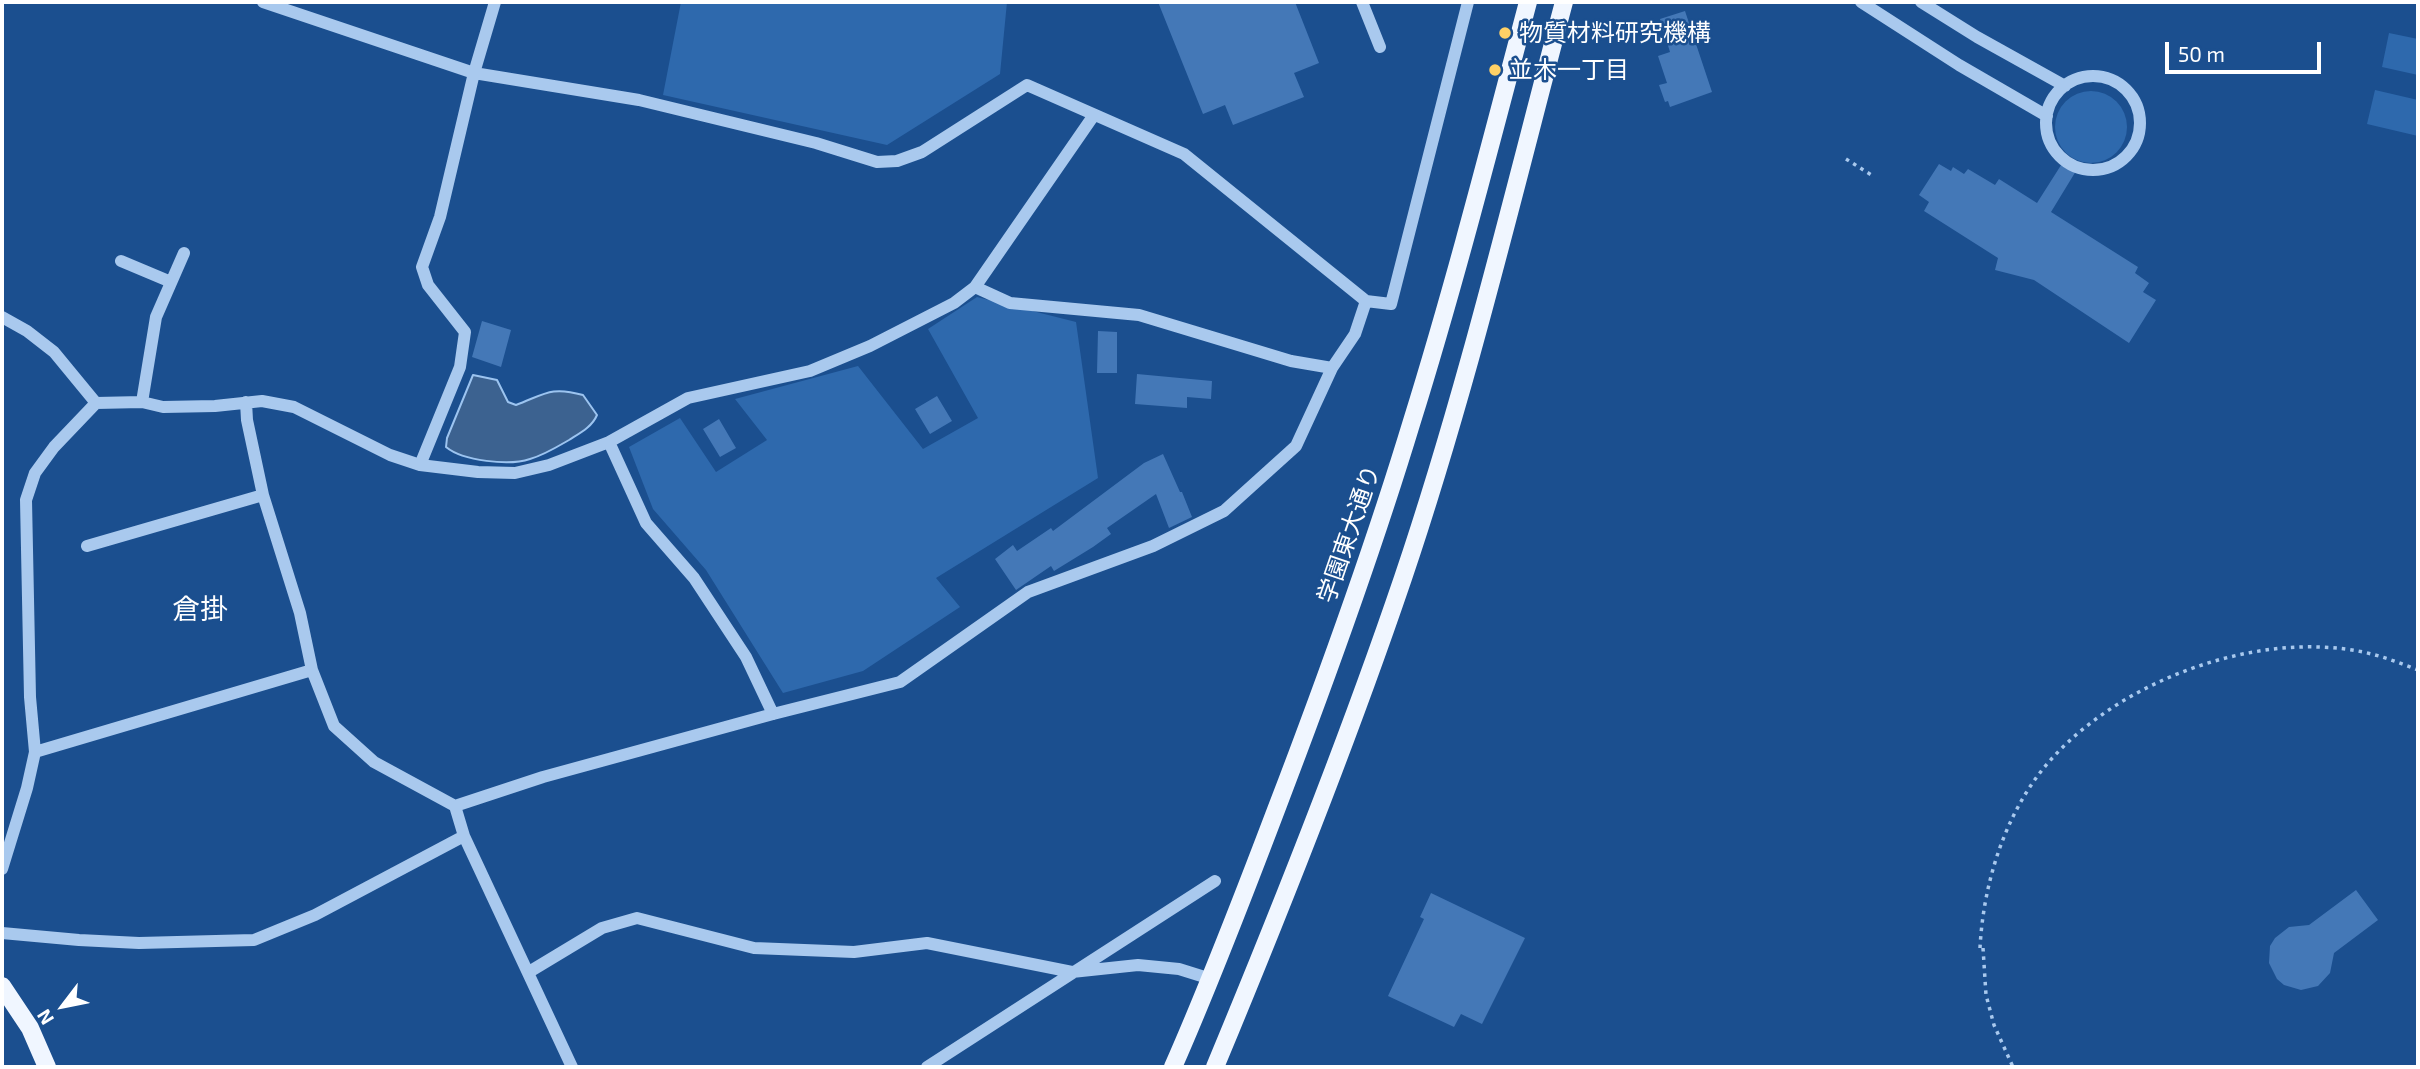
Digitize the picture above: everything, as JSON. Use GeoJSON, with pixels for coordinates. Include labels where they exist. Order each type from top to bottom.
{"type":"FeatureCollection","features":[{"type":"Feature","properties":{"kind":"main road","name":"学園東大通り"},"geometry":{"type":"LineString","coordinates":[[1173,1067],[1211,979],[1318,700],[1412,423],[1459,262],[1528,2]]}},
{"type":"Feature","properties":{"kind":"main road"},"geometry":{"type":"LineString","coordinates":[[1215,1067],[1302,856],[1403,577],[1472,345],[1564,2]]}},
{"type":"Feature","properties":{"kind":"main road"},"geometry":{"type":"LineString","coordinates":[[2,985],[30,1028],[47,1067]]}},
{"type":"Feature","properties":{"kind":"street"},"geometry":{"type":"LineString","coordinates":[[262,2],[474,73],[639,100],[816,143],[877,162],[897,161],[922,152],[1027,85],[1184,154],[1366,301],[1391,304],[1468,2]]}},
{"type":"Feature","properties":{"kind":"street"},"geometry":{"type":"LineString","coordinates":[[420,465],[460,367],[465,332],[428,285],[422,267],[440,217],[474,73],[495,2]]}},
{"type":"Feature","properties":{"kind":"street"},"geometry":{"type":"LineString","coordinates":[[1362,2],[1380,47]]}},
{"type":"Feature","properties":{"kind":"street"},"geometry":{"type":"LineString","coordinates":[[1861,2],[1959,65],[2047,116]]}},
{"type":"Feature","properties":{"kind":"street"},"geometry":{"type":"LineString","coordinates":[[1924,3],[1977,37],[2064,86]]}},
{"type":"Feature","properties":{"kind":"street"},"geometry":{"type":"LineString","coordinates":[[2097,76],[2117,82],[2125,88],[2140,116],[2140,127],[2128,155],[2111,167],[2101,170],[2070,164],[2055,150],[2047,130],[2047,116],[2053,100],[2064,86],[2076,79],[2097,76]]}},
{"type":"Feature","properties":{"kind":"street"},"geometry":{"type":"LineString","coordinates":[[2,869],[35,752],[30,697],[26,500],[35,473],[54,447],[96,403],[142,402],[163,407],[215,406],[262,401],[294,407],[390,455],[420,465],[515,473],[549,465],[609,442],[688,398],[810,371],[870,346],[954,303],[975,287],[1094,115]]}},
{"type":"Feature","properties":{"kind":"street"},"geometry":{"type":"LineString","coordinates":[[142,402],[156,317],[184,253]]}},
{"type":"Feature","properties":{"kind":"street"},"geometry":{"type":"LineString","coordinates":[[121,261],[171,282]]}},
{"type":"Feature","properties":{"kind":"street"},"geometry":{"type":"LineString","coordinates":[[975,287],[1010,303],[1139,315],[1291,361],[1332,368]]}},
{"type":"Feature","properties":{"kind":"street"},"geometry":{"type":"LineString","coordinates":[[455,806],[543,777],[900,682],[1028,592],[1153,546],[1224,511],[1296,446],[1332,368],[1354,334],[1366,301]]}},
{"type":"Feature","properties":{"kind":"street"},"geometry":{"type":"LineString","coordinates":[[2,317],[27,331],[54,352],[96,403]]}},
{"type":"Feature","properties":{"kind":"street"},"geometry":{"type":"LineString","coordinates":[[246,402],[247,420],[263,495],[300,613],[312,670],[334,726],[374,762],[455,806],[464,836],[572,1067]]}},
{"type":"Feature","properties":{"kind":"street"},"geometry":{"type":"LineString","coordinates":[[609,442],[646,523],[702,589],[746,657],[773,714]]}},
{"type":"Feature","properties":{"kind":"street"},"geometry":{"type":"LineString","coordinates":[[86,546],[263,495]]}},
{"type":"Feature","properties":{"kind":"street"},"geometry":{"type":"LineString","coordinates":[[35,752],[312,670]]}},
{"type":"Feature","properties":{"kind":"street"},"geometry":{"type":"LineString","coordinates":[[2,933],[139,943],[254,940],[315,915],[464,836]]}},
{"type":"Feature","properties":{"kind":"street"},"geometry":{"type":"LineString","coordinates":[[927,1067],[1215,881]]}},
{"type":"Feature","properties":{"kind":"street"},"geometry":{"type":"LineString","coordinates":[[529,972],[602,929],[636,918],[754,948],[854,952],[927,943],[1072,972],[1138,965],[1179,969],[1211,979]]}},
{"type":"Feature","properties":{"kind":"path"},"geometry":{"type":"LineString","coordinates":[[1846,159],[1873,176]]}},
{"type":"Feature","properties":{"kind":"path"},"geometry":{"type":"LineString","coordinates":[[2013,1067],[1994,1025],[1986,995],[1981,920],[1994,864],[2015,815],[2038,775],[2079,732],[2104,713],[2145,689],[2198,666],[2239,655],[2303,647],[2361,652],[2418,670]]}},
{"type":"Feature","properties":{"kind":"shaded area"},"geometry":{"type":"Polygon","coordinates":[[[681,2],[1007,2],[1000,74],[887,145],[663,95],[681,2]]]}},
{"type":"Feature","properties":{"kind":"shaded area"},"geometry":{"type":"Polygon","coordinates":[[[2389,33],[2418,39],[2418,75],[2382,67],[2389,33]]]}},
{"type":"Feature","properties":{"kind":"shaded area"},"geometry":{"type":"Polygon","coordinates":[[[2375,90],[2418,100],[2418,136],[2367,124],[2375,90]]]}},
{"type":"Feature","properties":{"kind":"shaded area"},"geometry":{"type":"Polygon","coordinates":[[[2091,91],[2111,97],[2121,107],[2127,127],[2121,147],[2111,157],[2091,163],[2071,157],[2061,147],[2055,127],[2061,107],[2071,97],[2091,91]]]}},
{"type":"Feature","properties":{"kind":"shaded area"},"geometry":{"type":"Polygon","coordinates":[[[977,297],[1076,322],[1098,478],[936,578],[960,607],[863,671],[783,693],[706,570],[653,509],[629,447],[680,418],[716,472],[767,440],[735,399],[858,366],[923,449],[978,418],[928,329],[977,297]]]}},
{"type":"Feature","properties":{"kind":"shaded area"},"geometry":{"type":"Polygon","coordinates":[[[473,375],[497,380],[508,402],[516,405],[555,391],[572,392],[583,395],[597,415],[581,432],[550,451],[530,459],[499,462],[463,456],[446,447],[447,438],[473,375]]]}},
{"type":"Feature","properties":{"kind":"building"},"geometry":{"type":"Polygon","coordinates":[[[1158,2],[1295,2],[1319,63],[1294,73],[1304,97],[1233,125],[1225,105],[1203,114],[1158,2]]]}},
{"type":"Feature","properties":{"kind":"building"},"geometry":{"type":"Polygon","coordinates":[[[1685,11],[1712,92],[1670,107],[1668,101],[1665,102],[1659,85],[1667,83],[1658,56],[1670,52],[1660,19],[1685,11]]]}},
{"type":"Feature","properties":{"kind":"building"},"geometry":{"type":"Polygon","coordinates":[[[2063,162],[2076,171],[2051,212],[2138,267],[2135,273],[2149,283],[2143,292],[2156,300],[2129,343],[2034,280],[1995,270],[1998,258],[1924,211],[1929,202],[1919,195],[1939,164],[1951,171],[1953,167],[1964,174],[1968,169],[1995,185],[1999,179],[2037,203],[2063,162]]]}},
{"type":"Feature","properties":{"kind":"building"},"geometry":{"type":"Polygon","coordinates":[[[482,321],[511,330],[501,367],[472,357],[482,321]]]}},
{"type":"Feature","properties":{"kind":"building"},"geometry":{"type":"Polygon","coordinates":[[[1098,331],[1117,332],[1117,373],[1097,373],[1098,331]]]}},
{"type":"Feature","properties":{"kind":"building"},"geometry":{"type":"Polygon","coordinates":[[[1137,374],[1212,381],[1211,399],[1187,397],[1187,408],[1135,404],[1137,374]]]}},
{"type":"Feature","properties":{"kind":"building"},"geometry":{"type":"Polygon","coordinates":[[[937,396],[952,421],[930,434],[915,409],[937,396]]]}},
{"type":"Feature","properties":{"kind":"building"},"geometry":{"type":"Polygon","coordinates":[[[719,419],[736,448],[720,457],[703,429],[719,419]]]}},
{"type":"Feature","properties":{"kind":"building"},"geometry":{"type":"Polygon","coordinates":[[[1163,454],[1192,517],[1169,528],[1156,494],[1107,528],[1111,534],[1093,547],[1054,571],[1051,566],[1016,590],[995,559],[1013,545],[1017,551],[1051,528],[1053,531],[1144,463],[1163,454]]]}},
{"type":"Feature","properties":{"kind":"building"},"geometry":{"type":"Polygon","coordinates":[[[2356,890],[2378,920],[2334,953],[2330,973],[2318,986],[2301,990],[2284,985],[2277,979],[2269,963],[2270,946],[2275,938],[2289,927],[2309,925],[2356,890]]]}},
{"type":"Feature","properties":{"kind":"building"},"geometry":{"type":"Polygon","coordinates":[[[1431,893],[1525,938],[1482,1024],[1461,1014],[1454,1027],[1388,996],[1424,919],[1420,917],[1431,893]]]}},
{"type":"Feature","properties":{"kind":"place","name":"物質材料研究機構"},"geometry":{"type":"Point","coordinates":[1505,33]}},
{"type":"Feature","properties":{"kind":"place","name":"並木一丁目"},"geometry":{"type":"Point","coordinates":[1495,70]}},
{"type":"Feature","properties":{"kind":"district","name":"倉掛"},"geometry":{"type":"Point","coordinates":[200,610]}}]}
